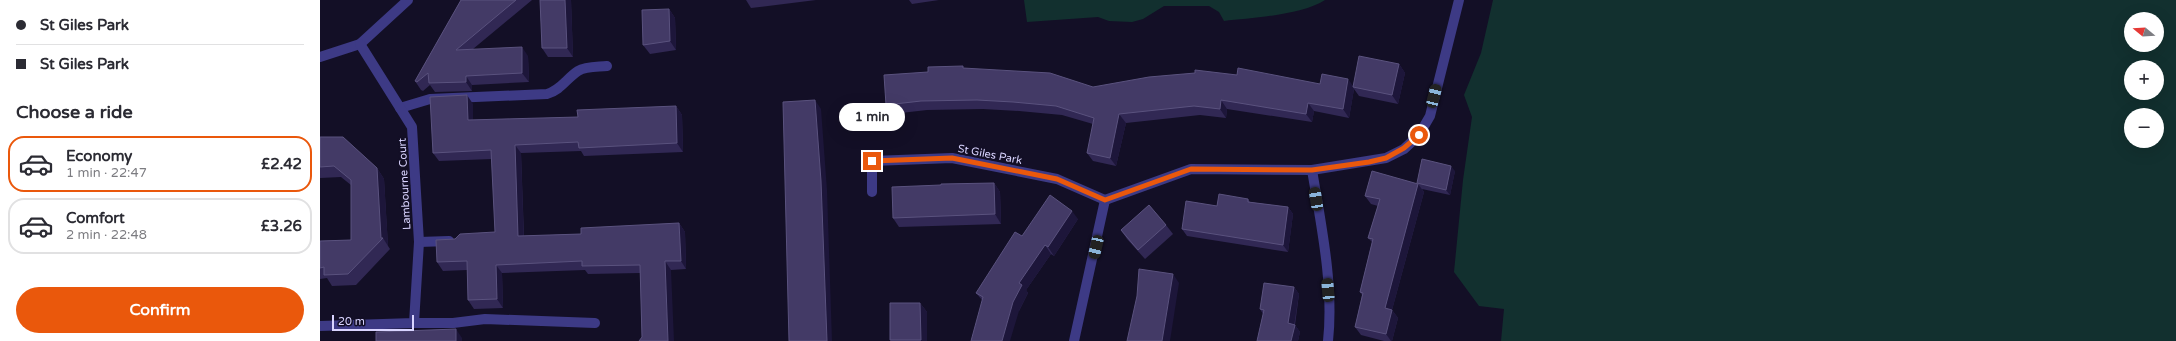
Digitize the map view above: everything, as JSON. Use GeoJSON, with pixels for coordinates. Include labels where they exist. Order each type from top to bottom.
{"type":"FeatureCollection","features":[{"type":"Feature","properties":{"kind":"street"},"geometry":{"type":"LineString","coordinates":[[320,58],[360,44],[408,0]]}},
{"type":"Feature","properties":{"kind":"street"},"geometry":{"type":"LineString","coordinates":[[1074,341],[1105,200],[1191,169],[1312,170],[1386,158],[1404,148],[1419,135],[1430,116],[1459,0]]}},
{"type":"Feature","properties":{"kind":"street","name":"Lambourne Court"},"geometry":{"type":"LineString","coordinates":[[360,44],[412,127],[419,242],[414,323]]}},
{"type":"Feature","properties":{"kind":"street"},"geometry":{"type":"LineString","coordinates":[[400,108],[430,99],[547,94],[555,92],[578,71],[585,68],[607,66]]}},
{"type":"Feature","properties":{"kind":"street","name":"St Giles Park"},"geometry":{"type":"LineString","coordinates":[[872,192],[872,161],[952,158],[1057,179],[1105,200]]}},
{"type":"Feature","properties":{"kind":"street"},"geometry":{"type":"LineString","coordinates":[[1312,170],[1324,242],[1330,321],[1328,341]]}},
{"type":"Feature","properties":{"kind":"street","name":"Lambourne Court"},"geometry":{"type":"LineString","coordinates":[[419,242],[460,241]]}},
{"type":"Feature","properties":{"kind":"street"},"geometry":{"type":"LineString","coordinates":[[320,326],[453,323],[485,318],[595,323]]}},
{"type":"Feature","properties":{"kind":"green space"},"geometry":{"type":"Polygon","coordinates":[[[1024,0],[1325,0],[1315,5],[1290,12],[1224,21],[1219,12],[1209,6],[1164,6],[1143,19],[1132,22],[1109,21],[1098,17],[1027,22],[1024,0]]]}},
{"type":"Feature","properties":{"kind":"green space"},"geometry":{"type":"Polygon","coordinates":[[[1493,0],[2176,0],[2176,341],[1501,341],[1504,309],[1479,306],[1454,272],[1463,180],[1472,117],[1464,95],[1481,53],[1493,0]]]}},
{"type":"Feature","properties":{"kind":"building"},"geometry":{"type":"Polygon","coordinates":[[[461,0],[516,0],[456,50],[522,47],[522,73],[466,76],[466,82],[429,83],[428,73],[417,82],[415,81],[461,0]]]}},
{"type":"Feature","properties":{"kind":"building"},"geometry":{"type":"Polygon","coordinates":[[[540,0],[565,0],[567,48],[542,48],[540,0]]]}},
{"type":"Feature","properties":{"kind":"building"},"geometry":{"type":"Polygon","coordinates":[[[669,9],[670,41],[643,45],[642,10],[669,9]]]}},
{"type":"Feature","properties":{"kind":"building"},"geometry":{"type":"Polygon","coordinates":[[[1359,56],[1399,64],[1392,95],[1353,87],[1359,56]]]}},
{"type":"Feature","properties":{"kind":"building"},"geometry":{"type":"Polygon","coordinates":[[[963,66],[963,68],[1050,73],[1093,87],[1149,77],[1195,73],[1195,70],[1237,75],[1238,68],[1320,84],[1322,74],[1348,79],[1343,109],[1308,103],[1306,114],[1221,100],[1220,109],[1194,106],[1119,114],[1110,158],[1087,153],[1094,118],[1056,106],[977,100],[921,101],[886,105],[884,75],[928,72],[928,67],[963,66]]]}},
{"type":"Feature","properties":{"kind":"building"},"geometry":{"type":"Polygon","coordinates":[[[467,95],[468,120],[578,117],[577,110],[676,106],[677,143],[579,148],[578,142],[515,145],[518,236],[581,234],[581,228],[679,223],[681,261],[665,261],[668,341],[639,341],[642,337],[640,265],[582,266],[582,261],[496,265],[497,299],[468,300],[467,261],[437,262],[436,240],[455,239],[460,234],[495,232],[491,150],[433,153],[430,97],[467,95]]]}},
{"type":"Feature","properties":{"kind":"building"},"geometry":{"type":"Polygon","coordinates":[[[815,100],[821,181],[827,341],[789,341],[783,102],[815,100]]]}},
{"type":"Feature","properties":{"kind":"building"},"geometry":{"type":"Polygon","coordinates":[[[320,137],[343,137],[377,168],[381,238],[383,238],[348,274],[324,275],[324,267],[320,268],[320,241],[351,240],[351,180],[334,166],[320,167],[320,137]]]}},
{"type":"Feature","properties":{"kind":"building"},"geometry":{"type":"Polygon","coordinates":[[[1422,159],[1451,166],[1446,190],[1417,183],[1422,159]]]}},
{"type":"Feature","properties":{"kind":"building"},"geometry":{"type":"Polygon","coordinates":[[[1372,171],[1418,184],[1385,308],[1392,310],[1386,334],[1355,327],[1363,293],[1360,292],[1373,239],[1368,238],[1380,199],[1365,196],[1372,171]]]}},
{"type":"Feature","properties":{"kind":"building"},"geometry":{"type":"Polygon","coordinates":[[[994,183],[995,214],[893,218],[892,187],[994,183]]]}},
{"type":"Feature","properties":{"kind":"building"},"geometry":{"type":"Polygon","coordinates":[[[1219,194],[1248,199],[1248,202],[1288,207],[1283,245],[1182,229],[1186,201],[1217,206],[1219,194]]]}},
{"type":"Feature","properties":{"kind":"building"},"geometry":{"type":"Polygon","coordinates":[[[1050,195],[1072,211],[1048,247],[1045,245],[1019,283],[1022,285],[1013,302],[1002,341],[971,341],[983,297],[976,293],[1015,232],[1022,236],[1050,195]]]}},
{"type":"Feature","properties":{"kind":"building"},"geometry":{"type":"Polygon","coordinates":[[[1149,205],[1166,225],[1138,250],[1121,230],[1149,205]]]}},
{"type":"Feature","properties":{"kind":"building"},"geometry":{"type":"Polygon","coordinates":[[[1139,269],[1173,274],[1162,341],[1127,341],[1137,296],[1139,269]]]}},
{"type":"Feature","properties":{"kind":"building"},"geometry":{"type":"Polygon","coordinates":[[[1264,283],[1294,287],[1288,323],[1295,325],[1291,341],[1257,341],[1264,310],[1260,309],[1264,283]]]}},
{"type":"Feature","properties":{"kind":"building"},"geometry":{"type":"Polygon","coordinates":[[[890,303],[920,303],[921,340],[890,340],[890,303]]]}},
{"type":"Feature","properties":{"kind":"building"},"geometry":{"type":"Polygon","coordinates":[[[456,329],[456,341],[376,341],[376,332],[456,329]]]}},
{"type":"Feature","properties":{"kind":"route"},"geometry":{"type":"LineString","coordinates":[[872,161],[952,158],[1057,179],[1105,200],[1191,169],[1312,170],[1369,162],[1386,158],[1404,148],[1419,135]]}}]}
